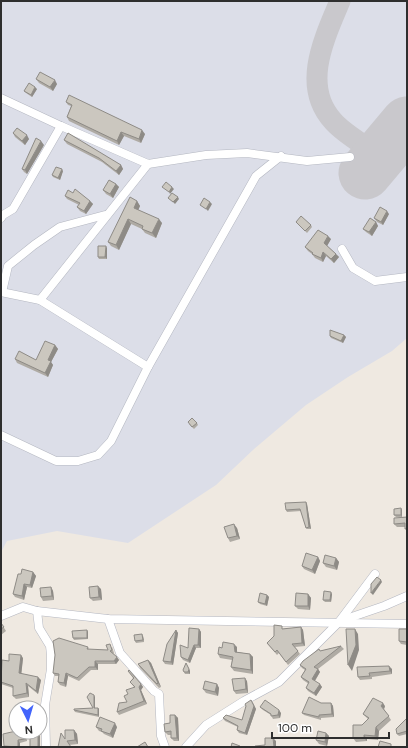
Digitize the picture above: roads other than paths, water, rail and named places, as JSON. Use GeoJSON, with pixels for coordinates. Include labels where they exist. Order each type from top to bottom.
{"type":"FeatureCollection","features":[{"type":"Feature","properties":{"kind":"street"},"geometry":{"type":"LineString","coordinates":[[1,98],[148,164],[206,156],[247,153],[281,156],[307,161],[350,156]]}},
{"type":"Feature","properties":{"kind":"street"},"geometry":{"type":"LineString","coordinates":[[1,218],[3,214],[13,209],[61,126]]}},
{"type":"Feature","properties":{"kind":"street"},"geometry":{"type":"LineString","coordinates":[[1,435],[56,461],[78,461],[98,455],[111,441],[148,367],[256,176],[281,156]]}},
{"type":"Feature","properties":{"kind":"street"},"geometry":{"type":"LineString","coordinates":[[40,300],[148,164]]}},
{"type":"Feature","properties":{"kind":"street"},"geometry":{"type":"LineString","coordinates":[[106,215],[60,227],[34,245],[8,266],[2,292],[40,300],[122,349],[148,367]]}},
{"type":"Feature","properties":{"kind":"street"},"geometry":{"type":"LineString","coordinates":[[342,249],[353,268],[375,281],[407,277]]}},
{"type":"Feature","properties":{"kind":"street"},"geometry":{"type":"LineString","coordinates":[[186,747],[206,725],[244,700],[279,682],[338,622],[375,574]]}},
{"type":"Feature","properties":{"kind":"street"},"geometry":{"type":"LineString","coordinates":[[338,622],[384,606],[407,596]]}},
{"type":"Feature","properties":{"kind":"street"},"geometry":{"type":"LineString","coordinates":[[1,616],[23,607],[37,611],[108,619],[407,624]]}},
{"type":"Feature","properties":{"kind":"street"},"geometry":{"type":"LineString","coordinates":[[37,611],[39,628],[50,646],[51,655],[51,669],[45,705],[46,747]]}},
{"type":"Feature","properties":{"kind":"street"},"geometry":{"type":"LineString","coordinates":[[108,619],[120,653],[154,691],[159,694],[161,736],[166,747]]}}]}
